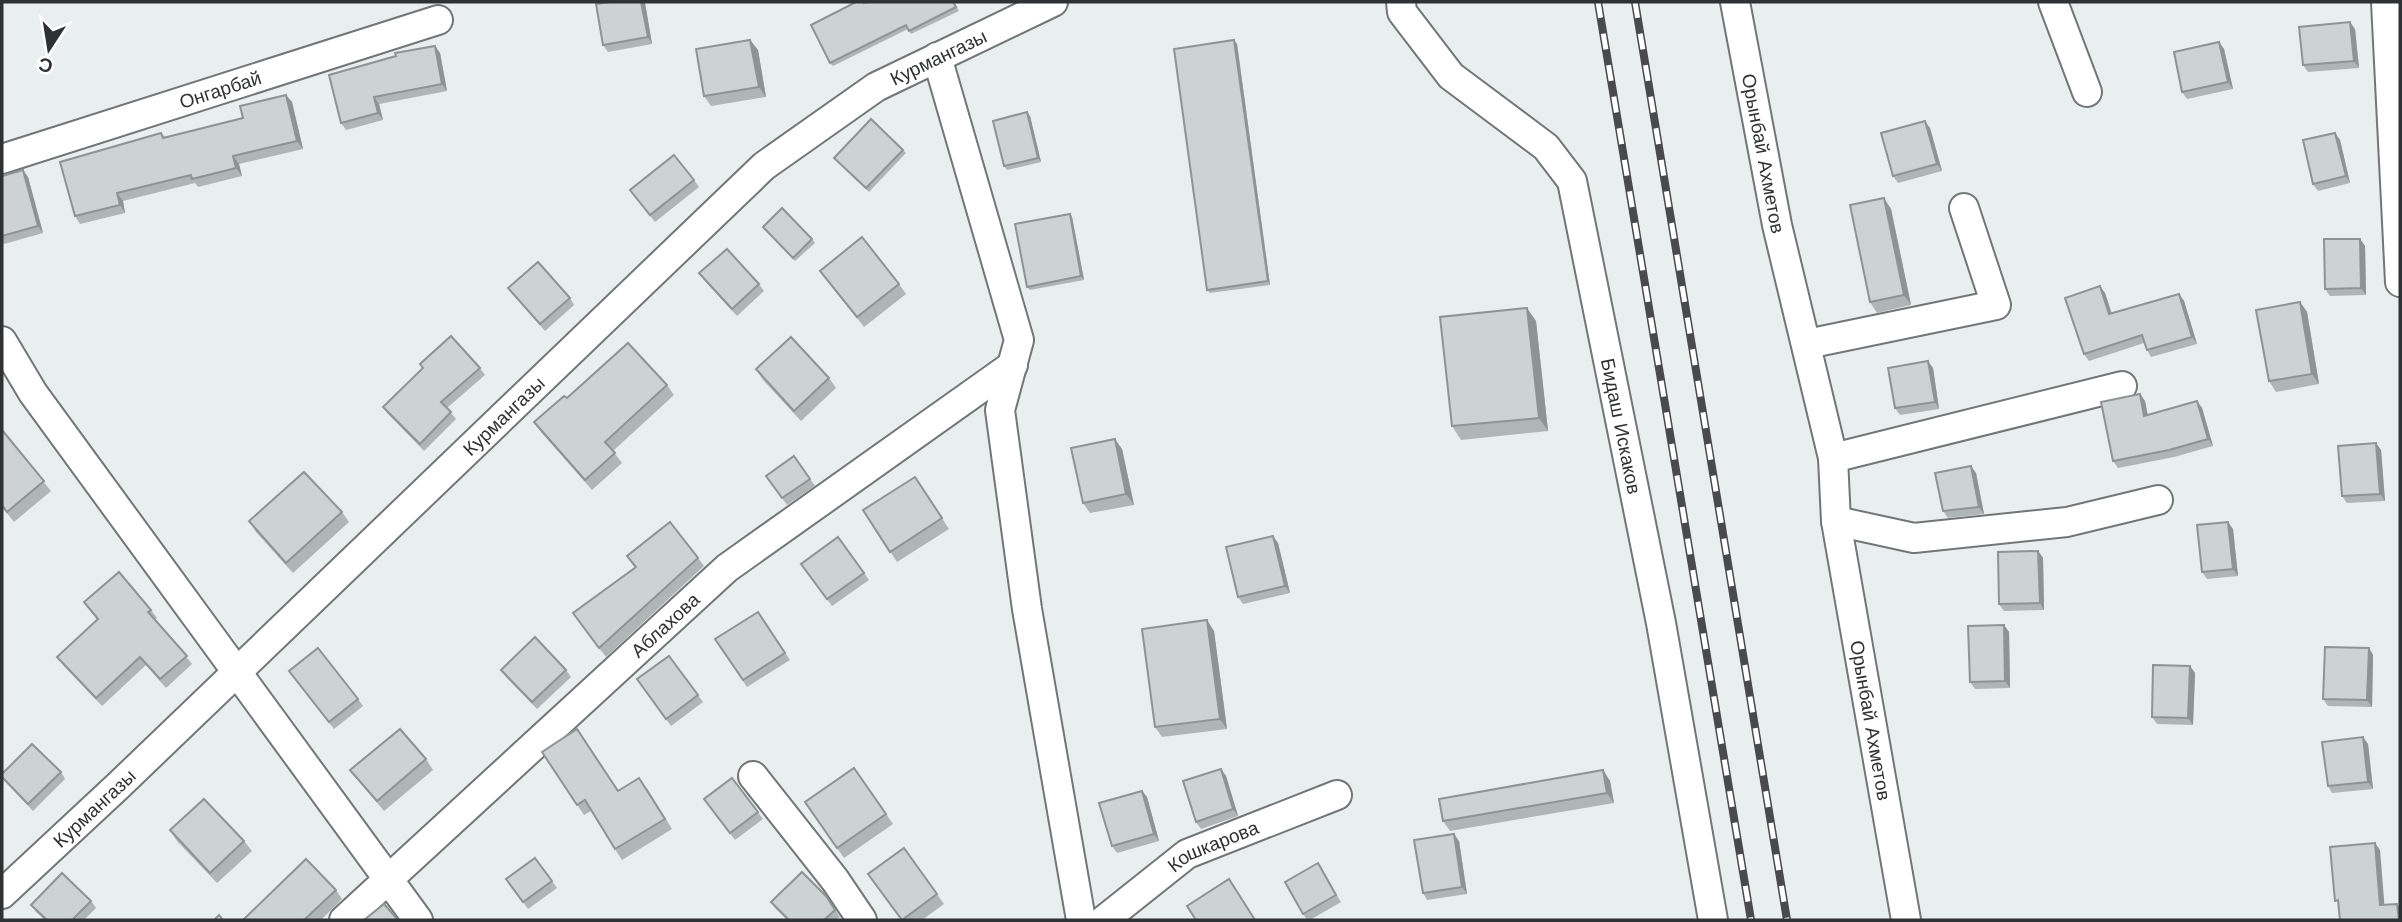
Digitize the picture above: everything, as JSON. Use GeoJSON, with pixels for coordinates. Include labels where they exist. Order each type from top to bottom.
{"type":"FeatureCollection","features":[{"type":"Feature","properties":{"kind":"street","name":"Курмангазы"},"geometry":{"type":"LineString","coordinates":[[2,894],[764,166],[876,87],[1053,2]]}},
{"type":"Feature","properties":{"kind":"street","name":"Бидаш Искаков"},"geometry":{"type":"LineString","coordinates":[[1401,2],[1402,12],[1451,76],[1546,146],[1572,181],[1661,623],[1713,920]]}},
{"type":"Feature","properties":{"kind":"street","name":"Орынбай Ахметов"},"geometry":{"type":"LineString","coordinates":[[1734,2],[1777,225],[1833,458],[1836,521],[1906,920]]}},
{"type":"Feature","properties":{"kind":"street"},"geometry":{"type":"LineString","coordinates":[[2053,2],[2087,92]]}},
{"type":"Feature","properties":{"kind":"street"},"geometry":{"type":"LineString","coordinates":[[2386,2],[2400,282]]}},
{"type":"Feature","properties":{"kind":"street","name":"Онгарбай"},"geometry":{"type":"LineString","coordinates":[[2,159],[438,20]]}},
{"type":"Feature","properties":{"kind":"street"},"geometry":{"type":"LineString","coordinates":[[937,57],[1019,340],[1000,410],[1027,609],[1081,920]]}},
{"type":"Feature","properties":{"kind":"street"},"geometry":{"type":"LineString","coordinates":[[1807,344],[1996,305],[1964,208]]}},
{"type":"Feature","properties":{"kind":"street"},"geometry":{"type":"LineString","coordinates":[[2,341],[33,393],[418,920]]}},
{"type":"Feature","properties":{"kind":"street","name":"Аблахова"},"geometry":{"type":"LineString","coordinates":[[344,920],[727,568],[1013,365]]}},
{"type":"Feature","properties":{"kind":"street"},"geometry":{"type":"LineString","coordinates":[[1833,458],[2122,386]]}},
{"type":"Feature","properties":{"kind":"street"},"geometry":{"type":"LineString","coordinates":[[1836,521],[1914,538],[2067,522],[2158,499]]}},
{"type":"Feature","properties":{"kind":"street"},"geometry":{"type":"LineString","coordinates":[[753,776],[835,880],[862,920]]}},
{"type":"Feature","properties":{"kind":"street","name":"Кошкарова"},"geometry":{"type":"LineString","coordinates":[[1104,920],[1187,854],[1337,795]]}},
{"type":"Feature","properties":{"kind":"building"},"geometry":{"type":"Polygon","coordinates":[[[641,2],[648,37],[603,45],[596,4],[641,2]]]}},
{"type":"Feature","properties":{"kind":"building"},"geometry":{"type":"Polygon","coordinates":[[[856,2],[953,2],[956,7],[909,31],[906,25],[830,63],[811,25],[856,2]]]}},
{"type":"Feature","properties":{"kind":"building"},"geometry":{"type":"Polygon","coordinates":[[[2350,22],[2354,61],[2303,65],[2299,27],[2350,22]]]}},
{"type":"Feature","properties":{"kind":"building"},"geometry":{"type":"Polygon","coordinates":[[[750,40],[759,87],[704,96],[696,49],[750,40]]]}},
{"type":"Feature","properties":{"kind":"building"},"geometry":{"type":"Polygon","coordinates":[[[1234,40],[1268,281],[1207,290],[1174,49],[1234,40]]]}},
{"type":"Feature","properties":{"kind":"building"},"geometry":{"type":"Polygon","coordinates":[[[2219,42],[2228,82],[2182,92],[2174,52],[2219,42]]]}},
{"type":"Feature","properties":{"kind":"building"},"geometry":{"type":"Polygon","coordinates":[[[435,46],[442,84],[374,97],[378,113],[341,123],[329,75],[396,56],[395,53],[435,46]]]}},
{"type":"Feature","properties":{"kind":"building"},"geometry":{"type":"Polygon","coordinates":[[[286,95],[297,141],[233,156],[236,168],[192,179],[191,175],[117,193],[120,205],[75,216],[60,162],[161,133],[163,138],[243,118],[240,106],[286,95]]]}},
{"type":"Feature","properties":{"kind":"building"},"geometry":{"type":"Polygon","coordinates":[[[1027,112],[1038,158],[1004,166],[993,121],[1027,112]]]}},
{"type":"Feature","properties":{"kind":"building"},"geometry":{"type":"Polygon","coordinates":[[[871,119],[903,150],[866,188],[834,158],[871,119]]]}},
{"type":"Feature","properties":{"kind":"building"},"geometry":{"type":"Polygon","coordinates":[[[1925,121],[1937,164],[1893,176],[1881,133],[1925,121]]]}},
{"type":"Feature","properties":{"kind":"building"},"geometry":{"type":"Polygon","coordinates":[[[2335,133],[2346,176],[2313,184],[2303,140],[2335,133]]]}},
{"type":"Feature","properties":{"kind":"building"},"geometry":{"type":"Polygon","coordinates":[[[674,155],[694,180],[650,215],[630,190],[674,155]]]}},
{"type":"Feature","properties":{"kind":"building"},"geometry":{"type":"Polygon","coordinates":[[[23,170],[38,226],[2,236],[2,176],[23,170]]]}},
{"type":"Feature","properties":{"kind":"building"},"geometry":{"type":"Polygon","coordinates":[[[1884,198],[1904,295],[1870,302],[1850,205],[1884,198]]]}},
{"type":"Feature","properties":{"kind":"building"},"geometry":{"type":"Polygon","coordinates":[[[782,208],[812,239],[793,258],[763,227],[782,208]]]}},
{"type":"Feature","properties":{"kind":"building"},"geometry":{"type":"Polygon","coordinates":[[[1070,214],[1081,276],[1027,287],[1015,224],[1070,214]]]}},
{"type":"Feature","properties":{"kind":"building"},"geometry":{"type":"Polygon","coordinates":[[[862,237],[899,284],[857,317],[820,271],[862,237]]]}},
{"type":"Feature","properties":{"kind":"building"},"geometry":{"type":"Polygon","coordinates":[[[2324,239],[2360,239],[2361,288],[2325,289],[2324,239]]]}},
{"type":"Feature","properties":{"kind":"building"},"geometry":{"type":"Polygon","coordinates":[[[727,249],[759,284],[732,309],[699,273],[727,249]]]}},
{"type":"Feature","properties":{"kind":"building"},"geometry":{"type":"Polygon","coordinates":[[[538,262],[570,298],[540,324],[508,288],[538,262]]]}},
{"type":"Feature","properties":{"kind":"building"},"geometry":{"type":"Polygon","coordinates":[[[2100,286],[2109,314],[2179,294],[2192,337],[2147,350],[2142,335],[2084,354],[2065,298],[2100,286]]]}},
{"type":"Feature","properties":{"kind":"building"},"geometry":{"type":"Polygon","coordinates":[[[2300,302],[2312,374],[2269,381],[2256,310],[2300,302]]]}},
{"type":"Feature","properties":{"kind":"building"},"geometry":{"type":"Polygon","coordinates":[[[1527,308],[1539,418],[1452,426],[1440,317],[1527,308]]]}},
{"type":"Feature","properties":{"kind":"building"},"geometry":{"type":"Polygon","coordinates":[[[451,336],[480,368],[441,402],[451,412],[420,444],[383,407],[423,368],[420,364],[451,336]]]}},
{"type":"Feature","properties":{"kind":"building"},"geometry":{"type":"Polygon","coordinates":[[[791,337],[829,378],[794,411],[756,369],[791,337]]]}},
{"type":"Feature","properties":{"kind":"building"},"geometry":{"type":"Polygon","coordinates":[[[628,343],[667,385],[605,442],[615,453],[585,480],[534,422],[564,396],[567,398],[628,343]]]}},
{"type":"Feature","properties":{"kind":"building"},"geometry":{"type":"Polygon","coordinates":[[[1928,361],[1935,402],[1895,408],[1888,368],[1928,361]]]}},
{"type":"Feature","properties":{"kind":"building"},"geometry":{"type":"Polygon","coordinates":[[[2140,394],[2144,416],[2197,401],[2208,439],[2113,461],[2101,402],[2140,394]]]}},
{"type":"Feature","properties":{"kind":"building"},"geometry":{"type":"Polygon","coordinates":[[[2,430],[44,481],[7,512],[2,505],[2,430]]]}},
{"type":"Feature","properties":{"kind":"building"},"geometry":{"type":"Polygon","coordinates":[[[1115,439],[1126,494],[1083,503],[1071,448],[1115,439]]]}},
{"type":"Feature","properties":{"kind":"building"},"geometry":{"type":"Polygon","coordinates":[[[2376,443],[2380,494],[2342,496],[2338,446],[2376,443]]]}},
{"type":"Feature","properties":{"kind":"building"},"geometry":{"type":"Polygon","coordinates":[[[794,456],[810,479],[782,498],[766,476],[794,456]]]}},
{"type":"Feature","properties":{"kind":"building"},"geometry":{"type":"Polygon","coordinates":[[[1971,466],[1979,507],[1943,511],[1935,473],[1971,466]]]}},
{"type":"Feature","properties":{"kind":"building"},"geometry":{"type":"Polygon","coordinates":[[[304,472],[342,512],[286,563],[249,521],[304,472]]]}},
{"type":"Feature","properties":{"kind":"building"},"geometry":{"type":"Polygon","coordinates":[[[915,477],[942,518],[890,552],[863,510],[915,477]]]}},
{"type":"Feature","properties":{"kind":"building"},"geometry":{"type":"Polygon","coordinates":[[[670,522],[698,558],[599,648],[573,613],[636,567],[627,556],[670,522]]]}},
{"type":"Feature","properties":{"kind":"building"},"geometry":{"type":"Polygon","coordinates":[[[2228,522],[2233,569],[2202,572],[2197,525],[2228,522]]]}},
{"type":"Feature","properties":{"kind":"building"},"geometry":{"type":"Polygon","coordinates":[[[1273,536],[1285,586],[1238,597],[1226,547],[1273,536]]]}},
{"type":"Feature","properties":{"kind":"building"},"geometry":{"type":"Polygon","coordinates":[[[838,537],[864,573],[827,599],[801,564],[838,537]]]}},
{"type":"Feature","properties":{"kind":"building"},"geometry":{"type":"Polygon","coordinates":[[[2038,551],[2040,603],[1999,604],[1998,552],[2038,551]]]}},
{"type":"Feature","properties":{"kind":"building"},"geometry":{"type":"Polygon","coordinates":[[[119,572],[151,610],[148,612],[187,656],[160,679],[140,657],[96,698],[57,657],[98,619],[84,602],[119,572]]]}},
{"type":"Feature","properties":{"kind":"building"},"geometry":{"type":"Polygon","coordinates":[[[758,612],[785,653],[743,680],[715,639],[758,612]]]}},
{"type":"Feature","properties":{"kind":"building"},"geometry":{"type":"Polygon","coordinates":[[[1207,620],[1220,719],[1155,727],[1142,629],[1207,620]]]}},
{"type":"Feature","properties":{"kind":"building"},"geometry":{"type":"Polygon","coordinates":[[[2004,625],[2005,681],[1970,682],[1968,626],[2004,625]]]}},
{"type":"Feature","properties":{"kind":"building"},"geometry":{"type":"Polygon","coordinates":[[[535,637],[566,670],[532,702],[501,670],[535,637]]]}},
{"type":"Feature","properties":{"kind":"building"},"geometry":{"type":"Polygon","coordinates":[[[2325,647],[2369,648],[2367,700],[2323,699],[2325,647]]]}},
{"type":"Feature","properties":{"kind":"building"},"geometry":{"type":"Polygon","coordinates":[[[318,648],[358,699],[329,722],[289,671],[318,648]]]}},
{"type":"Feature","properties":{"kind":"building"},"geometry":{"type":"Polygon","coordinates":[[[669,656],[698,695],[666,719],[637,679],[669,656]]]}},
{"type":"Feature","properties":{"kind":"building"},"geometry":{"type":"Polygon","coordinates":[[[2153,665],[2190,666],[2188,718],[2152,717],[2153,665]]]}},
{"type":"Feature","properties":{"kind":"building"},"geometry":{"type":"Polygon","coordinates":[[[400,729],[426,759],[377,801],[350,770],[400,729]]]}},
{"type":"Feature","properties":{"kind":"building"},"geometry":{"type":"Polygon","coordinates":[[[577,729],[618,791],[639,778],[665,819],[615,849],[585,800],[577,805],[542,752],[577,729]]]}},
{"type":"Feature","properties":{"kind":"building"},"geometry":{"type":"Polygon","coordinates":[[[2363,737],[2368,782],[2328,786],[2322,742],[2363,737]]]}},
{"type":"Feature","properties":{"kind":"building"},"geometry":{"type":"Polygon","coordinates":[[[32,744],[61,772],[28,804],[2,774],[32,744]]]}},
{"type":"Feature","properties":{"kind":"building"},"geometry":{"type":"Polygon","coordinates":[[[854,768],[886,814],[837,848],[805,802],[854,768]]]}},
{"type":"Feature","properties":{"kind":"building"},"geometry":{"type":"Polygon","coordinates":[[[1221,769],[1233,809],[1196,822],[1183,781],[1221,769]]]}},
{"type":"Feature","properties":{"kind":"building"},"geometry":{"type":"Polygon","coordinates":[[[1603,770],[1607,793],[1443,821],[1439,799],[1603,770]]]}},
{"type":"Feature","properties":{"kind":"building"},"geometry":{"type":"Polygon","coordinates":[[[732,778],[758,812],[730,833],[704,799],[732,778]]]}},
{"type":"Feature","properties":{"kind":"building"},"geometry":{"type":"Polygon","coordinates":[[[1142,791],[1154,834],[1112,846],[1099,803],[1142,791]]]}},
{"type":"Feature","properties":{"kind":"building"},"geometry":{"type":"Polygon","coordinates":[[[204,799],[244,841],[210,873],[170,830],[204,799]]]}},
{"type":"Feature","properties":{"kind":"building"},"geometry":{"type":"Polygon","coordinates":[[[1454,834],[1462,887],[1423,893],[1414,840],[1454,834]]]}},
{"type":"Feature","properties":{"kind":"building"},"geometry":{"type":"Polygon","coordinates":[[[2375,843],[2380,905],[2397,904],[2399,920],[2340,920],[2338,900],[2335,901],[2330,847],[2375,843]]]}},
{"type":"Feature","properties":{"kind":"building"},"geometry":{"type":"Polygon","coordinates":[[[904,848],[937,894],[902,920],[868,874],[904,848]]]}},
{"type":"Feature","properties":{"kind":"building"},"geometry":{"type":"Polygon","coordinates":[[[535,858],[552,881],[523,902],[506,879],[535,858]]]}},
{"type":"Feature","properties":{"kind":"building"},"geometry":{"type":"Polygon","coordinates":[[[306,859],[336,890],[304,920],[243,920],[306,859]]]}},
{"type":"Feature","properties":{"kind":"building"},"geometry":{"type":"Polygon","coordinates":[[[1318,863],[1336,895],[1303,914],[1285,882],[1318,863]]]}},
{"type":"Feature","properties":{"kind":"building"},"geometry":{"type":"Polygon","coordinates":[[[802,872],[826,896],[835,910],[824,920],[789,920],[771,902],[802,872]]]}},
{"type":"Feature","properties":{"kind":"building"},"geometry":{"type":"Polygon","coordinates":[[[62,873],[91,901],[72,920],[47,920],[31,905],[62,873]]]}},
{"type":"Feature","properties":{"kind":"building"},"geometry":{"type":"Polygon","coordinates":[[[1229,879],[1255,920],[1196,920],[1187,906],[1229,879]]]}},
{"type":"Feature","properties":{"kind":"building"},"geometry":{"type":"Polygon","coordinates":[[[384,904],[398,920],[364,920],[384,904]]]}},
{"type":"Feature","properties":{"kind":"railway"},"geometry":{"type":"LineString","coordinates":[[1598,2],[1751,920]]}},
{"type":"Feature","properties":{"kind":"railway"},"geometry":{"type":"LineString","coordinates":[[1635,2],[1787,920]]}}]}
